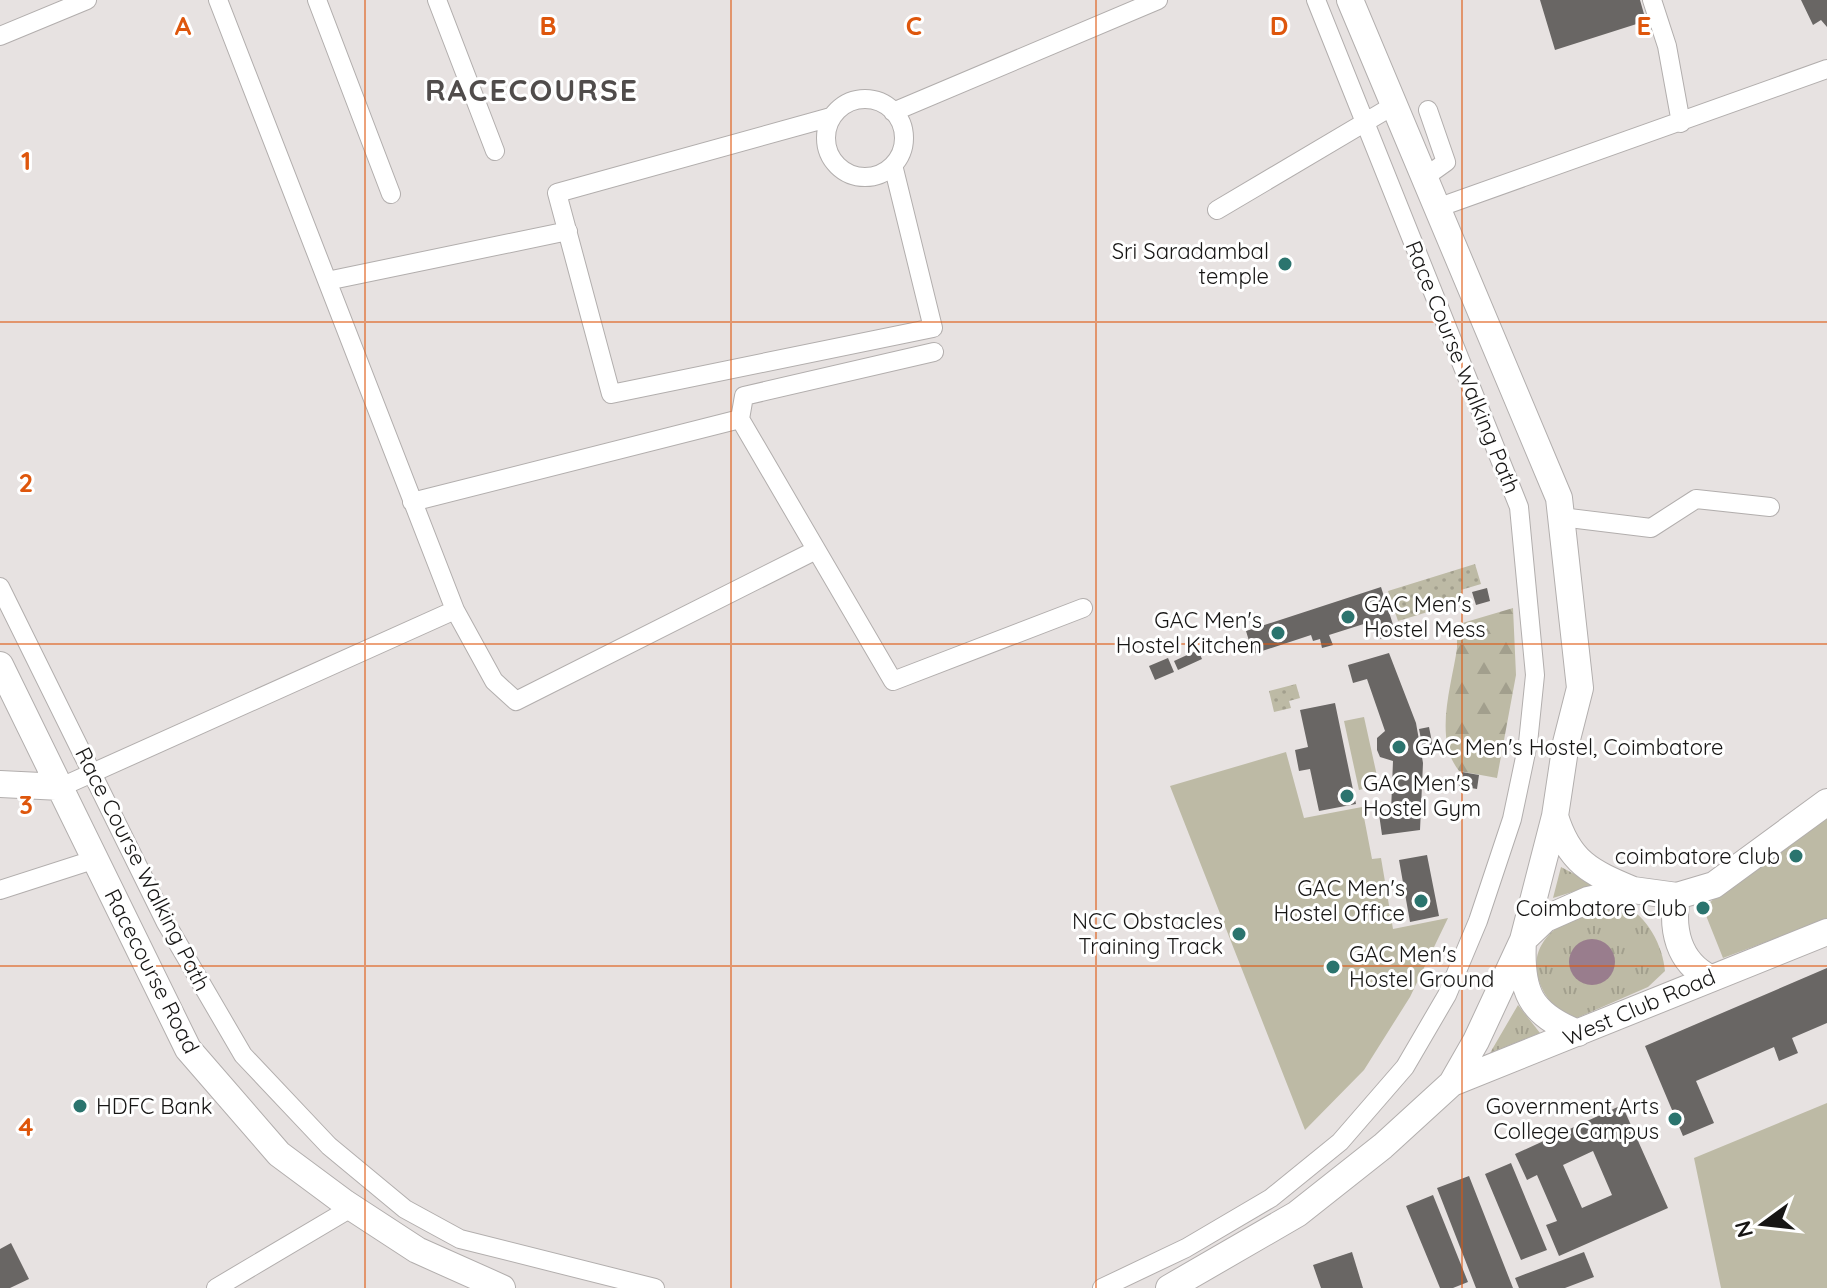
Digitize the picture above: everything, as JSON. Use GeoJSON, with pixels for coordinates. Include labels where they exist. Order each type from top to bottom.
{"type":"FeatureCollection","features":[{"type":"Feature","properties":{"kind":"street"},"geometry":{"type":"LineString","coordinates":[[0,36],[87,0]]}},
{"type":"Feature","properties":{"kind":"street"},"geometry":{"type":"LineString","coordinates":[[218,0],[455,610],[494,681],[516,701],[816,550]]}},
{"type":"Feature","properties":{"kind":"street"},"geometry":{"type":"LineString","coordinates":[[317,0],[391,194]]}},
{"type":"Feature","properties":{"kind":"street"},"geometry":{"type":"LineString","coordinates":[[437,0],[495,151]]}},
{"type":"Feature","properties":{"kind":"street"},"geometry":{"type":"LineString","coordinates":[[893,112],[1158,0]]}},
{"type":"Feature","properties":{"kind":"street","name":"Race Course Walking Path"},"geometry":{"type":"LineString","coordinates":[[1102,1288],[1186,1248],[1271,1198],[1349,1132],[1405,1067],[1447,995],[1478,921],[1512,819],[1528,743],[1535,675],[1519,507],[1316,0]]}},
{"type":"Feature","properties":{"kind":"street"},"geometry":{"type":"LineString","coordinates":[[1169,1288],[1297,1214],[1383,1146],[1452,1083],[1476,1041],[1523,940],[1555,816],[1566,743],[1580,688],[1559,498],[1350,0]]}},
{"type":"Feature","properties":{"kind":"street"},"geometry":{"type":"LineString","coordinates":[[1652,0],[1667,46],[1681,123]]}},
{"type":"Feature","properties":{"kind":"street"},"geometry":{"type":"LineString","coordinates":[[1437,208],[1827,69]]}},
{"type":"Feature","properties":{"kind":"street"},"geometry":{"type":"LineString","coordinates":[[831,117],[826,143],[838,167],[861,178],[875,177],[893,165],[902,150],[902,124],[885,104],[862,99],[850,102],[831,117],[557,193],[611,394],[933,328],[893,165]]}},
{"type":"Feature","properties":{"kind":"street"},"geometry":{"type":"LineString","coordinates":[[1217,210],[1396,104]]}},
{"type":"Feature","properties":{"kind":"street"},"geometry":{"type":"LineString","coordinates":[[1425,177],[1446,162],[1428,110]]}},
{"type":"Feature","properties":{"kind":"street"},"geometry":{"type":"LineString","coordinates":[[327,281],[568,231]]}},
{"type":"Feature","properties":{"kind":"street"},"geometry":{"type":"LineString","coordinates":[[934,352],[744,396],[740,419],[893,681],[1083,608]]}},
{"type":"Feature","properties":{"kind":"street"},"geometry":{"type":"LineString","coordinates":[[412,502],[740,419]]}},
{"type":"Feature","properties":{"kind":"street"},"geometry":{"type":"LineString","coordinates":[[1561,517],[1651,528],[1696,499],[1770,507]]}},
{"type":"Feature","properties":{"kind":"street","name":"Race Course Walking Path"},"geometry":{"type":"LineString","coordinates":[[0,587],[166,923],[243,1055],[329,1146],[405,1209],[460,1239],[655,1288]]}},
{"type":"Feature","properties":{"kind":"street"},"geometry":{"type":"LineString","coordinates":[[0,784],[61,787],[455,610]]}},
{"type":"Feature","properties":{"kind":"street","name":"Racecourse Road"},"geometry":{"type":"LineString","coordinates":[[2,676],[61,787],[188,1049],[279,1154],[351,1208],[417,1250],[502,1288]]}},
{"type":"Feature","properties":{"kind":"street"},"geometry":{"type":"LineString","coordinates":[[1555,816],[1571,855],[1602,878],[1633,890],[1677,896],[1714,885],[1827,802]]}},
{"type":"Feature","properties":{"kind":"street"},"geometry":{"type":"LineString","coordinates":[[0,890],[96,859]]}},
{"type":"Feature","properties":{"kind":"street"},"geometry":{"type":"LineString","coordinates":[[1578,1033],[1541,1014],[1531,1002],[1524,983],[1523,940],[1545,919],[1566,909],[1633,890]]}},
{"type":"Feature","properties":{"kind":"street"},"geometry":{"type":"LineString","coordinates":[[1677,896],[1675,928],[1679,946],[1698,972],[1710,978]]}},
{"type":"Feature","properties":{"kind":"street","name":"West Club Road"},"geometry":{"type":"LineString","coordinates":[[1452,1083],[1827,932]]}},
{"type":"Feature","properties":{"kind":"street"},"geometry":{"type":"LineString","coordinates":[[216,1288],[351,1208]]}},
{"type":"Feature","properties":{"kind":"green space"},"geometry":{"type":"Polygon","coordinates":[[[1475,564],[1481,584],[1461,590],[1464,601],[1398,621],[1388,591],[1475,564]]]}},
{"type":"Feature","properties":{"kind":"green space"},"geometry":{"type":"Polygon","coordinates":[[[1513,608],[1516,675],[1497,778],[1459,771],[1447,743],[1446,711],[1457,648],[1457,637],[1449,627],[1513,608]]]}},
{"type":"Feature","properties":{"kind":"green space"},"geometry":{"type":"Polygon","coordinates":[[[1296,684],[1300,698],[1289,701],[1291,708],[1274,712],[1269,691],[1296,684]]]}},
{"type":"Feature","properties":{"kind":"green space"},"geometry":{"type":"Polygon","coordinates":[[[1364,717],[1379,785],[1359,790],[1344,721],[1364,717]]]}},
{"type":"Feature","properties":{"kind":"green space","name":"GAC Men's Hostel Ground"},"geometry":{"type":"Polygon","coordinates":[[[1286,752],[1304,818],[1362,807],[1372,859],[1381,858],[1393,929],[1448,918],[1410,997],[1364,1070],[1305,1130],[1170,786],[1286,752]]]}},
{"type":"Feature","properties":{"kind":"green space","name":"coimbatore club"},"geometry":{"type":"Polygon","coordinates":[[[1827,804],[1827,919],[1723,958],[1703,908],[1827,804]]]}},
{"type":"Feature","properties":{"kind":"green space"},"geometry":{"type":"Polygon","coordinates":[[[1561,867],[1595,885],[1553,898],[1561,867]]]}},
{"type":"Feature","properties":{"kind":"green space"},"geometry":{"type":"Polygon","coordinates":[[[1623,905],[1639,916],[1652,932],[1665,971],[1648,987],[1570,1021],[1544,993],[1536,964],[1539,950],[1560,925],[1579,915],[1623,905]]]}},
{"type":"Feature","properties":{"kind":"green space"},"geometry":{"type":"Polygon","coordinates":[[[1518,1005],[1540,1033],[1490,1053],[1518,1005]]]}},
{"type":"Feature","properties":{"kind":"green space"},"geometry":{"type":"Polygon","coordinates":[[[1827,1103],[1827,1288],[1721,1288],[1694,1158],[1827,1103]]]}},
{"type":"Feature","properties":{"kind":"shaded area"},"geometry":{"type":"Polygon","coordinates":[[[1592,939],[1608,946],[1615,962],[1608,978],[1592,985],[1576,978],[1569,962],[1576,946],[1592,939]]]}},
{"type":"Feature","properties":{"kind":"building"},"geometry":{"type":"Polygon","coordinates":[[[1540,0],[1640,0],[1646,21],[1555,50],[1540,0]]]}},
{"type":"Feature","properties":{"kind":"building"},"geometry":{"type":"Polygon","coordinates":[[[1801,0],[1827,0],[1827,27],[1821,20],[1813,25],[1801,0]]]}},
{"type":"Feature","properties":{"kind":"building","name":"GAC Men's Hostel Mess"},"geometry":{"type":"Polygon","coordinates":[[[1381,587],[1396,634],[1376,640],[1370,622],[1329,635],[1333,645],[1322,648],[1320,639],[1313,641],[1311,635],[1253,654],[1246,631],[1381,587]]]}},
{"type":"Feature","properties":{"kind":"building"},"geometry":{"type":"Polygon","coordinates":[[[1487,588],[1490,601],[1476,605],[1472,592],[1487,588]]]}},
{"type":"Feature","properties":{"kind":"building"},"geometry":{"type":"Polygon","coordinates":[[[1198,650],[1202,659],[1178,670],[1174,661],[1198,650]]]}},
{"type":"Feature","properties":{"kind":"building","name":"GAC Men's Hostel, Coimbatore"},"geometry":{"type":"Polygon","coordinates":[[[1389,653],[1416,723],[1423,763],[1420,830],[1382,835],[1379,814],[1391,812],[1393,761],[1380,757],[1377,750],[1377,738],[1385,731],[1367,679],[1353,683],[1348,665],[1389,653]]]}},
{"type":"Feature","properties":{"kind":"building"},"geometry":{"type":"Polygon","coordinates":[[[1168,658],[1174,672],[1155,680],[1149,666],[1168,658]]]}},
{"type":"Feature","properties":{"kind":"building"},"geometry":{"type":"Polygon","coordinates":[[[1335,703],[1356,804],[1319,811],[1310,769],[1299,771],[1295,750],[1308,747],[1300,710],[1335,703]]]}},
{"type":"Feature","properties":{"kind":"building","name":"GAC Men's Hostel, Coimbatore"},"geometry":{"type":"Polygon","coordinates":[[[1429,727],[1434,752],[1424,754],[1419,729],[1429,727]]]}},
{"type":"Feature","properties":{"kind":"building"},"geometry":{"type":"Polygon","coordinates":[[[1462,772],[1479,775],[1477,789],[1459,786],[1462,772]]]}},
{"type":"Feature","properties":{"kind":"building","name":"GAC Men's Hostel Office"},"geometry":{"type":"Polygon","coordinates":[[[1427,855],[1439,916],[1410,922],[1399,860],[1427,855]]]}},
{"type":"Feature","properties":{"kind":"building"},"geometry":{"type":"Polygon","coordinates":[[[1827,968],[1827,1023],[1792,1038],[1798,1053],[1779,1061],[1774,1047],[1696,1081],[1714,1123],[1683,1136],[1645,1046],[1827,968]]]}},
{"type":"Feature","properties":{"kind":"building"},"geometry":{"type":"Polygon","coordinates":[[[1622,1105],[1668,1208],[1559,1256],[1546,1225],[1557,1221],[1537,1175],[1527,1180],[1515,1154],[1622,1105]],[[1593,1151],[1563,1165],[1582,1208],[1612,1195],[1593,1151]]]}},
{"type":"Feature","properties":{"kind":"building"},"geometry":{"type":"Polygon","coordinates":[[[1511,1163],[1547,1250],[1521,1260],[1485,1174],[1511,1163]]]}},
{"type":"Feature","properties":{"kind":"building"},"geometry":{"type":"Polygon","coordinates":[[[1469,1176],[1513,1288],[1476,1288],[1437,1188],[1469,1176]]]}},
{"type":"Feature","properties":{"kind":"building"},"geometry":{"type":"Polygon","coordinates":[[[1433,1195],[1468,1282],[1453,1288],[1440,1288],[1406,1206],[1433,1195]]]}},
{"type":"Feature","properties":{"kind":"building"},"geometry":{"type":"Polygon","coordinates":[[[11,1243],[29,1279],[10,1288],[0,1288],[0,1249],[11,1243]]]}},
{"type":"Feature","properties":{"kind":"building"},"geometry":{"type":"Polygon","coordinates":[[[1352,1252],[1363,1288],[1321,1288],[1313,1265],[1352,1252]]]}},
{"type":"Feature","properties":{"kind":"building"},"geometry":{"type":"Polygon","coordinates":[[[1584,1252],[1594,1277],[1565,1288],[1519,1288],[1515,1278],[1584,1252]]]}},
{"type":"Feature","properties":{"kind":"place","name":"Sri Saradambal temple"},"geometry":{"type":"Point","coordinates":[1285,264]}},
{"type":"Feature","properties":{"kind":"place","name":"GAC Men's Hostel Mess"},"geometry":{"type":"Point","coordinates":[1348,617]}},
{"type":"Feature","properties":{"kind":"place","name":"GAC Men's Hostel Kitchen"},"geometry":{"type":"Point","coordinates":[1278,633]}},
{"type":"Feature","properties":{"kind":"place","name":"GAC Men's Hostel, Coimbatore"},"geometry":{"type":"Point","coordinates":[1399,747]}},
{"type":"Feature","properties":{"kind":"place","name":"GAC Men's Hostel Gym"},"geometry":{"type":"Point","coordinates":[1347,796]}},
{"type":"Feature","properties":{"kind":"place","name":"coimbatore club"},"geometry":{"type":"Point","coordinates":[1796,856]}},
{"type":"Feature","properties":{"kind":"place","name":"GAC Men's Hostel Office"},"geometry":{"type":"Point","coordinates":[1421,901]}},
{"type":"Feature","properties":{"kind":"place","name":"Coimbatore Club"},"geometry":{"type":"Point","coordinates":[1703,908]}},
{"type":"Feature","properties":{"kind":"place","name":"NCC Obstacles Training Track"},"geometry":{"type":"Point","coordinates":[1239,934]}},
{"type":"Feature","properties":{"kind":"place","name":"GAC Men's Hostel Ground"},"geometry":{"type":"Point","coordinates":[1333,967]}},
{"type":"Feature","properties":{"kind":"place","name":"HDFC Bank"},"geometry":{"type":"Point","coordinates":[80,1106]}},
{"type":"Feature","properties":{"kind":"place","name":"Government Arts College Campus"},"geometry":{"type":"Point","coordinates":[1675,1119]}},
{"type":"Feature","properties":{"kind":"district","name":"RACECOURSE"},"geometry":{"type":"Point","coordinates":[532,91]}}]}
